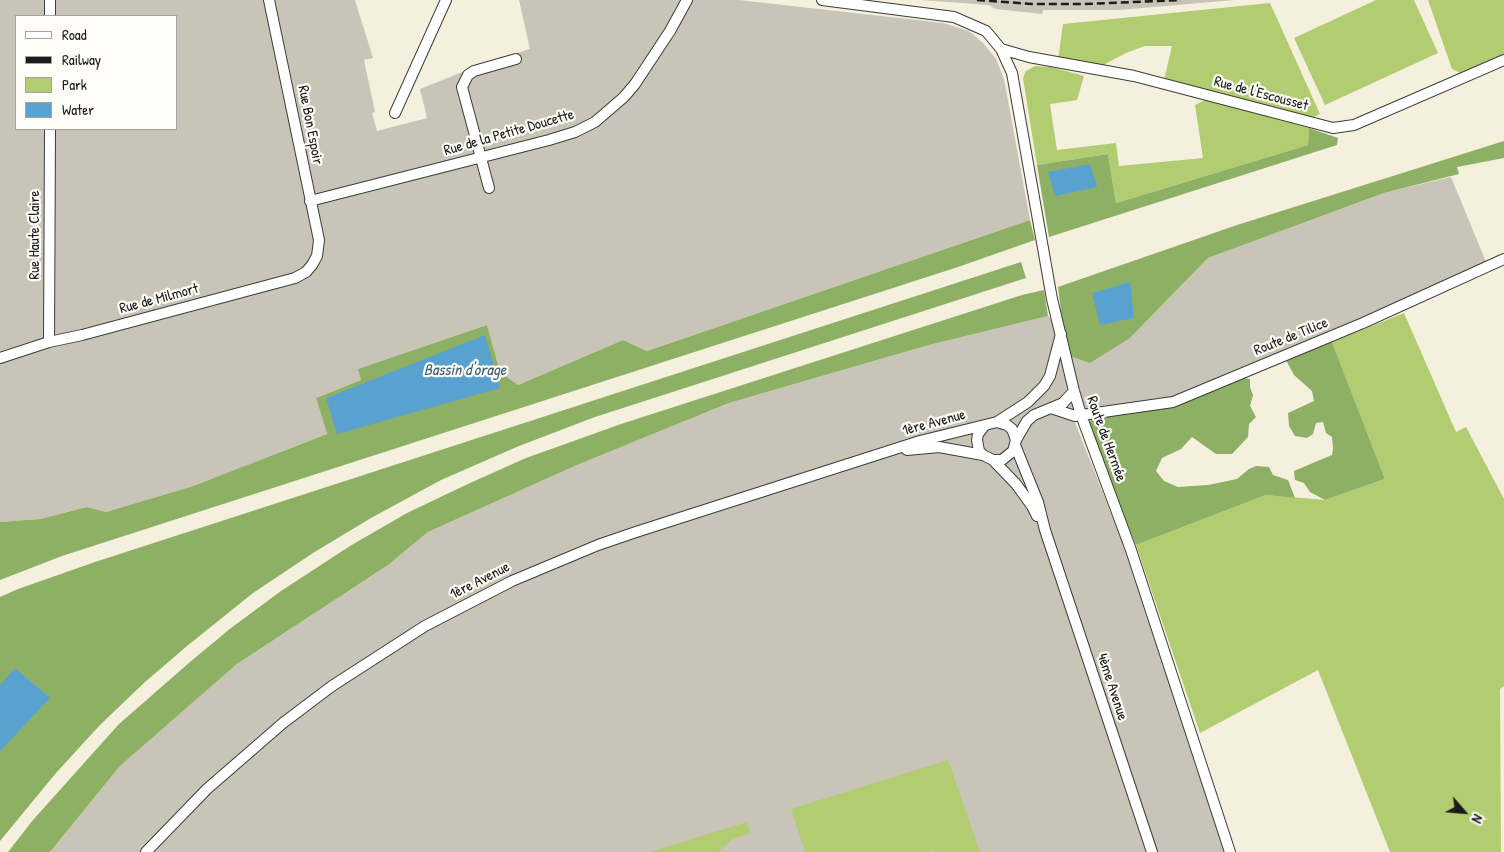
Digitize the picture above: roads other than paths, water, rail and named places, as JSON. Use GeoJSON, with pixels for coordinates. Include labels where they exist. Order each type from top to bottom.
{"type":"FeatureCollection","features":[{"type":"Feature","properties":{"kind":"street"},"geometry":{"type":"LineString","coordinates":[[50,0],[50,15]]}},
{"type":"Feature","properties":{"kind":"street","name":"Rue Bon Espoir"},"geometry":{"type":"LineString","coordinates":[[270,0],[319,240],[317,256]]}},
{"type":"Feature","properties":{"kind":"street"},"geometry":{"type":"LineString","coordinates":[[396,114],[446,0]]}},
{"type":"Feature","properties":{"kind":"street","name":"Rue de la Petite Doucette"},"geometry":{"type":"LineString","coordinates":[[310,202],[575,132],[596,122],[624,97],[635,84],[687,0]]}},
{"type":"Feature","properties":{"kind":"street","name":"Route de Hermée"},"geometry":{"type":"LineString","coordinates":[[822,0],[954,16],[986,31],[1001,49],[1012,73],[1040,231],[1069,375],[1081,415],[1131,550],[1230,852]]}},
{"type":"Feature","properties":{"kind":"street","name":"Rue de l'Escousset"},"geometry":{"type":"LineString","coordinates":[[1001,49],[1029,57],[1134,76],[1333,128],[1354,125],[1504,60]]}},
{"type":"Feature","properties":{"kind":"street"},"geometry":{"type":"LineString","coordinates":[[489,188],[462,87],[468,75],[474,71],[516,59]]}},
{"type":"Feature","properties":{"kind":"street","name":"Rue Haute Claire"},"geometry":{"type":"LineString","coordinates":[[49,342],[50,130]]}},
{"type":"Feature","properties":{"kind":"street","name":"Rue de Milmort"},"geometry":{"type":"LineString","coordinates":[[0,358],[49,342],[82,335],[295,278],[306,272],[317,256]]}},
{"type":"Feature","properties":{"kind":"street","name":"Route de Tilice"},"geometry":{"type":"LineString","coordinates":[[1081,415],[1173,402],[1363,324],[1504,259]]}},
{"type":"Feature","properties":{"kind":"street","name":"1ère Avenue"},"geometry":{"type":"LineString","coordinates":[[146,852],[207,789],[299,711],[332,686],[398,643],[458,608],[512,582],[598,545],[943,435],[996,422],[1028,402],[1044,386],[1050,376],[1061,334]]}},
{"type":"Feature","properties":{"kind":"street"},"geometry":{"type":"LineString","coordinates":[[1050,376],[1062,373],[1069,375]]}},
{"type":"Feature","properties":{"kind":"street"},"geometry":{"type":"LineString","coordinates":[[993,460],[1002,460],[1008,456],[1027,421],[1034,415],[1063,403],[1074,391]]}},
{"type":"Feature","properties":{"kind":"street"},"geometry":{"type":"LineString","coordinates":[[1050,408],[1075,416],[1081,415]]}},
{"type":"Feature","properties":{"kind":"street"},"geometry":{"type":"LineString","coordinates":[[996,422],[1007,425],[1012,429],[1015,443]]}},
{"type":"Feature","properties":{"kind":"street","name":"1ère Avenue"},"geometry":{"type":"LineString","coordinates":[[983,455],[977,446],[977,440],[978,434],[985,426]]}},
{"type":"Feature","properties":{"kind":"street","name":"4ème Avenue"},"geometry":{"type":"LineString","coordinates":[[1015,443],[1038,502],[1045,530],[1152,852]]}},
{"type":"Feature","properties":{"kind":"street","name":"1ère Avenue"},"geometry":{"type":"LineString","coordinates":[[891,452],[939,447],[983,455],[993,460]]}},
{"type":"Feature","properties":{"kind":"street","name":"4ème Avenue"},"geometry":{"type":"LineString","coordinates":[[993,460],[1016,484],[1032,506],[1045,530]]}},
{"type":"Feature","properties":{"kind":"water"},"geometry":{"type":"Polygon","coordinates":[[[1090,164],[1097,187],[1055,196],[1048,172],[1090,164]]]}},
{"type":"Feature","properties":{"kind":"water"},"geometry":{"type":"Polygon","coordinates":[[[1130,282],[1134,318],[1100,325],[1092,293],[1130,282]]]}},
{"type":"Feature","properties":{"kind":"water","name":"Bassin d'orage"},"geometry":{"type":"Polygon","coordinates":[[[485,335],[500,388],[337,434],[326,398],[485,335]]]}},
{"type":"Feature","properties":{"kind":"water"},"geometry":{"type":"Polygon","coordinates":[[[15,668],[50,698],[0,751],[0,685],[15,668]]]}},
{"type":"Feature","properties":{"kind":"railway"},"geometry":{"type":"LineString","coordinates":[[977,0],[1032,4],[1181,0]]}}]}
